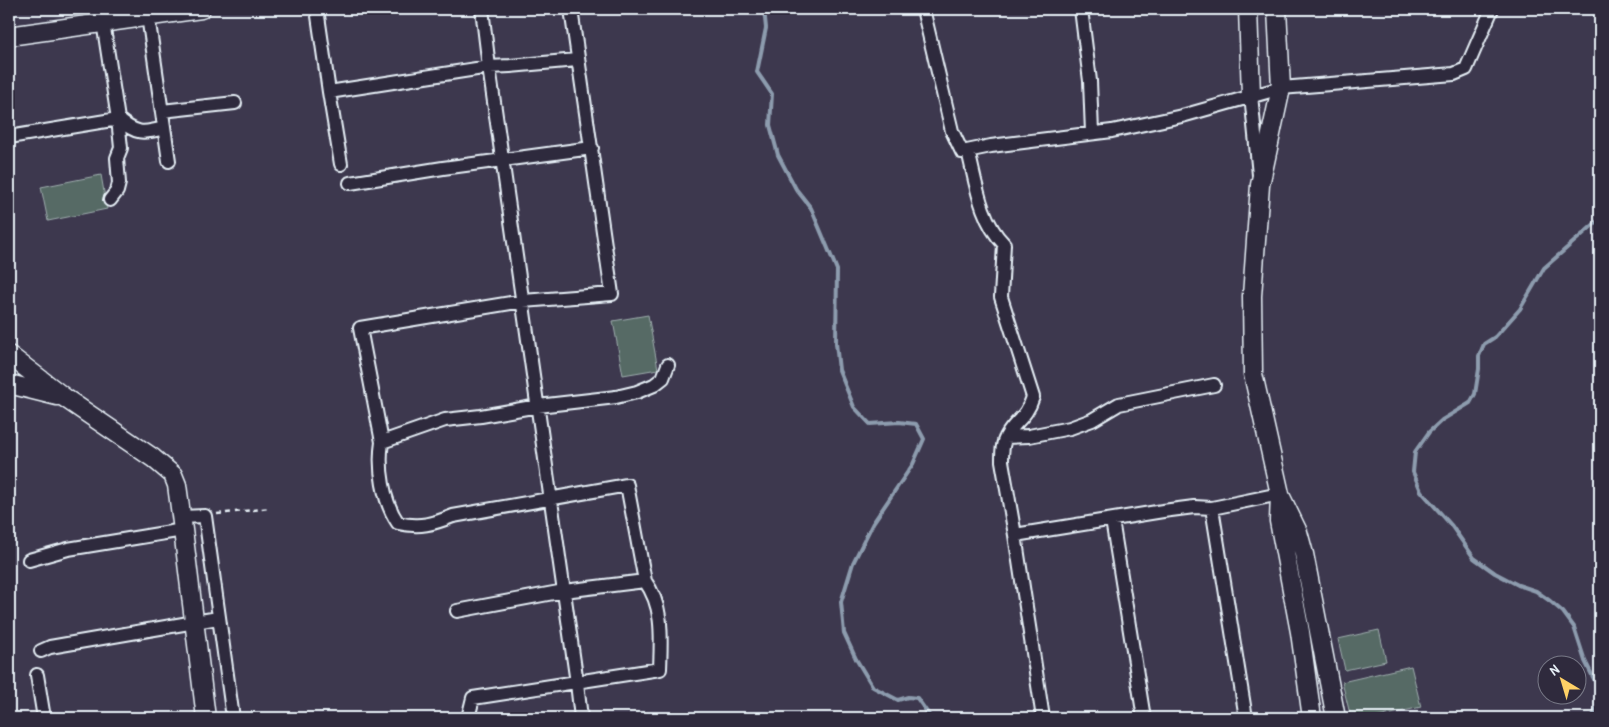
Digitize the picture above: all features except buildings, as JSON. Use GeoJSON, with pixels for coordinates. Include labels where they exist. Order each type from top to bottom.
{"type":"FeatureCollection","features":[{"type":"Feature","properties":{"kind":"street"},"geometry":{"type":"LineString","coordinates":[[9,36],[101,16],[148,16],[201,9]]}},
{"type":"Feature","properties":{"kind":"street"},"geometry":{"type":"LineString","coordinates":[[318,9],[328,92],[341,164]]}},
{"type":"Feature","properties":{"kind":"street"},"geometry":{"type":"LineString","coordinates":[[482,9],[488,67],[578,683],[581,718]]}},
{"type":"Feature","properties":{"kind":"street"},"geometry":{"type":"LineString","coordinates":[[468,718],[473,698],[660,669],[661,635],[658,607],[652,590],[645,581],[627,485],[453,516],[429,525],[398,523],[392,514],[381,472],[380,456],[382,442],[360,328],[523,301],[612,294],[570,9]]}},
{"type":"Feature","properties":{"kind":"street"},"geometry":{"type":"LineString","coordinates":[[923,9],[952,131],[962,152],[991,146],[1112,131],[1182,116],[1281,88],[1454,74],[1466,69],[1492,9]]}},
{"type":"Feature","properties":{"kind":"street"},"geometry":{"type":"LineString","coordinates":[[1081,9],[1090,81],[1092,133]]}},
{"type":"Feature","properties":{"kind":"street"},"geometry":{"type":"LineString","coordinates":[[1248,9],[1251,95],[1260,185]]}},
{"type":"Feature","properties":{"kind":"street"},"geometry":{"type":"LineString","coordinates":[[1277,9],[1281,88],[1260,185],[1252,296],[1253,374],[1280,494],[1298,532],[1304,554],[1336,718]]}},
{"type":"Feature","properties":{"kind":"street"},"geometry":{"type":"LineString","coordinates":[[101,16],[121,148],[117,158],[119,183],[117,191],[110,200]]}},
{"type":"Feature","properties":{"kind":"street"},"geometry":{"type":"LineString","coordinates":[[148,16],[169,162]]}},
{"type":"Feature","properties":{"kind":"street"},"geometry":{"type":"LineString","coordinates":[[328,92],[488,67],[577,60]]}},
{"type":"Feature","properties":{"kind":"street"},"geometry":{"type":"LineString","coordinates":[[162,111],[235,102]]}},
{"type":"Feature","properties":{"kind":"street"},"geometry":{"type":"LineString","coordinates":[[9,137],[118,119],[138,133],[164,128]]}},
{"type":"Feature","properties":{"kind":"street"},"geometry":{"type":"LineString","coordinates":[[350,183],[592,148]]}},
{"type":"Feature","properties":{"kind":"street"},"geometry":{"type":"LineString","coordinates":[[968,151],[977,192],[990,226],[995,235],[1004,244],[1001,297],[1033,397],[1029,410],[1006,437],[1002,449],[1002,461],[1043,718]]}},
{"type":"Feature","properties":{"kind":"street"},"geometry":{"type":"LineString","coordinates":[[9,355],[65,398],[165,466],[173,475],[177,486],[206,718]]}},
{"type":"Feature","properties":{"kind":"street"},"geometry":{"type":"LineString","coordinates":[[382,442],[445,420],[538,406],[600,400],[637,392],[654,385],[663,378],[668,365]]}},
{"type":"Feature","properties":{"kind":"street"},"geometry":{"type":"LineString","coordinates":[[9,384],[65,398]]}},
{"type":"Feature","properties":{"kind":"street"},"geometry":{"type":"LineString","coordinates":[[1006,437],[1029,436],[1070,428],[1092,420],[1119,404],[1214,385]]}},
{"type":"Feature","properties":{"kind":"street"},"geometry":{"type":"LineString","coordinates":[[1015,535],[1194,507],[1212,508],[1280,494]]}},
{"type":"Feature","properties":{"kind":"street"},"geometry":{"type":"LineString","coordinates":[[1280,494],[1279,522],[1300,632],[1312,718]]}},
{"type":"Feature","properties":{"kind":"street"},"geometry":{"type":"LineString","coordinates":[[1212,508],[1246,718]]}},
{"type":"Feature","properties":{"kind":"street"},"geometry":{"type":"LineString","coordinates":[[29,560],[68,549],[182,524],[205,516],[233,718]]}},
{"type":"Feature","properties":{"kind":"street"},"geometry":{"type":"LineString","coordinates":[[1112,520],[1144,718]]}},
{"type":"Feature","properties":{"kind":"street"},"geometry":{"type":"LineString","coordinates":[[457,611],[564,591],[645,581]]}},
{"type":"Feature","properties":{"kind":"street"},"geometry":{"type":"LineString","coordinates":[[40,651],[50,647],[218,618]]}},
{"type":"Feature","properties":{"kind":"street"},"geometry":{"type":"LineString","coordinates":[[37,675],[44,718]]}},
{"type":"Feature","properties":{"kind":"path"},"geometry":{"type":"LineString","coordinates":[[205,516],[270,508]]}},
{"type":"Feature","properties":{"kind":"green space"},"geometry":{"type":"Polygon","coordinates":[[[101,175],[107,209],[48,221],[41,187],[101,175]]]}},
{"type":"Feature","properties":{"kind":"green space"},"geometry":{"type":"Polygon","coordinates":[[[648,315],[658,369],[623,375],[613,321],[648,315]]]}},
{"type":"Feature","properties":{"kind":"green space"},"geometry":{"type":"Polygon","coordinates":[[[1379,630],[1386,661],[1345,670],[1338,639],[1379,630]]]}},
{"type":"Feature","properties":{"kind":"green space"},"geometry":{"type":"Polygon","coordinates":[[[1411,666],[1421,707],[1374,718],[1351,718],[1342,682],[1411,666]]]}},
{"type":"Feature","properties":{"kind":"waterway"},"geometry":{"type":"LineString","coordinates":[[764,9],[766,28],[757,72],[772,94],[770,125],[778,155],[796,189],[811,208],[837,270],[836,343],[839,370],[854,407],[870,424],[899,422],[916,424],[924,439],[913,464],[873,523],[853,563],[841,602],[844,633],[856,659],[873,687],[898,700],[908,697],[917,698],[931,718]]}},
{"type":"Feature","properties":{"kind":"waterway"},"geometry":{"type":"LineString","coordinates":[[1592,718],[1597,707],[1597,685],[1585,661],[1574,627],[1563,612],[1536,591],[1518,585],[1495,573],[1474,558],[1451,525],[1421,491],[1413,472],[1415,452],[1429,432],[1442,420],[1470,403],[1475,394],[1479,356],[1484,344],[1495,337],[1520,309],[1544,268],[1600,219]]}}]}
